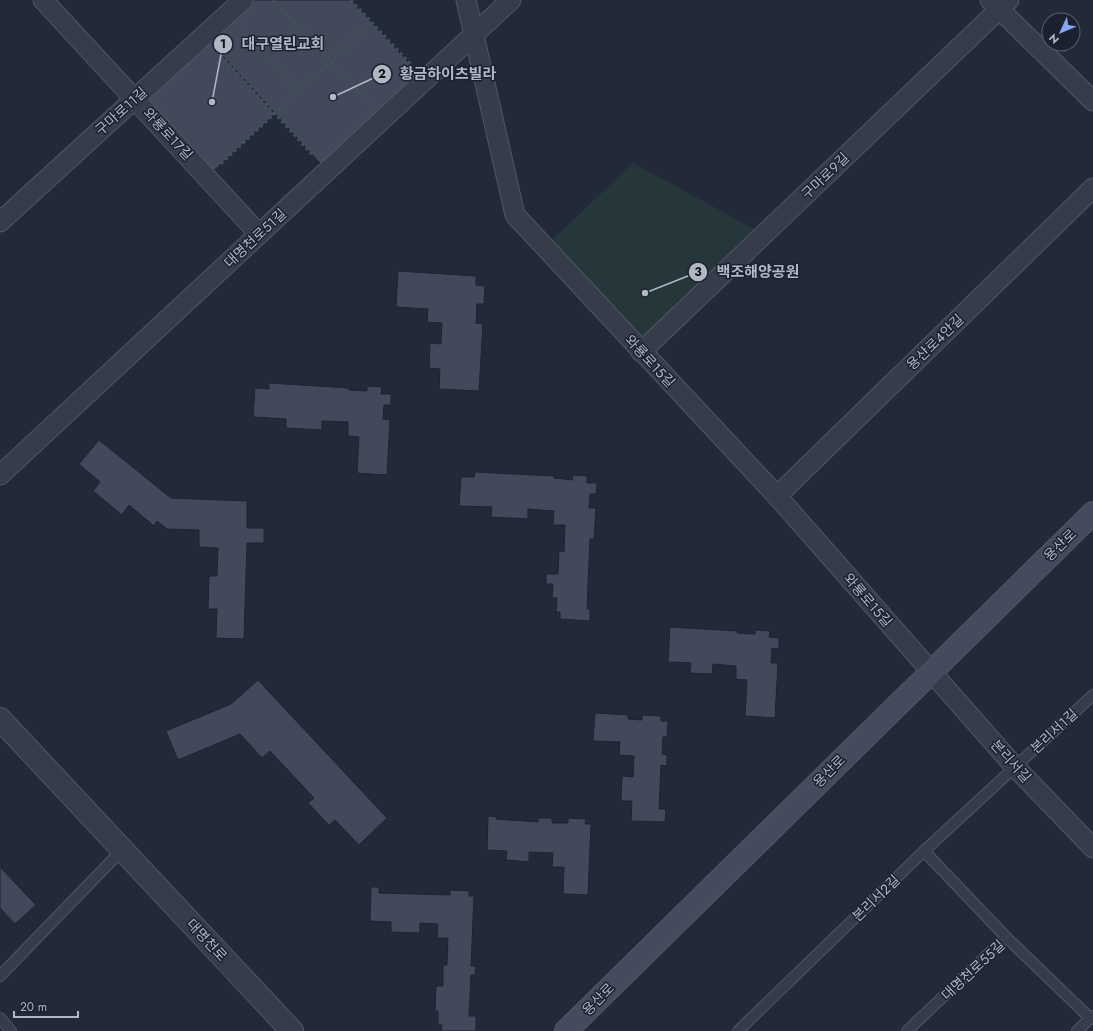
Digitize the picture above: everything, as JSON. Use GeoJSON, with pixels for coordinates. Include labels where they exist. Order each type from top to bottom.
{"type":"FeatureCollection","features":[{"type":"Feature","properties":{"kind":"main road","name":"용산로"},"geometry":{"type":"LineString","coordinates":[[566,1031],[1093,513]]}},
{"type":"Feature","properties":{"kind":"street","name":"와룡로17길"},"geometry":{"type":"LineString","coordinates":[[43,0],[259,234]]}},
{"type":"Feature","properties":{"kind":"street","name":"구마로11길"},"geometry":{"type":"LineString","coordinates":[[0,222],[243,0]]}},
{"type":"Feature","properties":{"kind":"street","name":"와룡로15길"},"geometry":{"type":"LineString","coordinates":[[466,0],[515,215],[641,352],[777,496],[931,671]]}},
{"type":"Feature","properties":{"kind":"street","name":"대명천로51길"},"geometry":{"type":"LineString","coordinates":[[0,475],[511,0]]}},
{"type":"Feature","properties":{"kind":"street"},"geometry":{"type":"LineString","coordinates":[[999,3],[1093,101]]}},
{"type":"Feature","properties":{"kind":"street","name":"구마로9길"},"geometry":{"type":"LineString","coordinates":[[641,352],[999,3]]}},
{"type":"Feature","properties":{"kind":"street","name":"용산로4안길"},"geometry":{"type":"LineString","coordinates":[[777,496],[1093,188]]}},
{"type":"Feature","properties":{"kind":"street","name":"본리서길"},"geometry":{"type":"LineString","coordinates":[[931,671],[1015,766],[1093,848]]}},
{"type":"Feature","properties":{"kind":"street","name":"대명천로"},"geometry":{"type":"LineString","coordinates":[[0,719],[292,1031]]}},
{"type":"Feature","properties":{"kind":"lane","name":"본리서1길"},"geometry":{"type":"LineString","coordinates":[[1015,766],[1093,694]]}},
{"type":"Feature","properties":{"kind":"lane","name":"본리서2길"},"geometry":{"type":"LineString","coordinates":[[738,1031],[924,851],[1015,766]]}},
{"type":"Feature","properties":{"kind":"lane"},"geometry":{"type":"LineString","coordinates":[[0,976],[122,850]]}},
{"type":"Feature","properties":{"kind":"lane"},"geometry":{"type":"LineString","coordinates":[[924,851],[1006,937]]}},
{"type":"Feature","properties":{"kind":"lane","name":"대명천로55길"},"geometry":{"type":"LineString","coordinates":[[907,1031],[1006,937],[1092,1017]]}},
{"type":"Feature","properties":{"kind":"lane"},"geometry":{"type":"LineString","coordinates":[[1077,1031],[1092,1017]]}},
{"type":"Feature","properties":{"kind":"lane"},"geometry":{"type":"LineString","coordinates":[[0,1018],[11,1031]]}},
{"type":"Feature","properties":{"kind":"path"},"geometry":{"type":"LineString","coordinates":[[273,0],[384,118]]}},
{"type":"Feature","properties":{"kind":"path"},"geometry":{"type":"LineString","coordinates":[[351,0],[425,80]]}},
{"type":"Feature","properties":{"kind":"path"},"geometry":{"type":"LineString","coordinates":[[226,15],[299,91]]}},
{"type":"Feature","properties":{"kind":"path"},"geometry":{"type":"LineString","coordinates":[[207,177],[371,22]]}},
{"type":"Feature","properties":{"kind":"path"},"geometry":{"type":"LineString","coordinates":[[204,35],[327,171]]}},
{"type":"Feature","properties":{"kind":"shaded area"},"geometry":{"type":"Polygon","coordinates":[[[633,163],[758,231],[642,343],[549,243],[633,163]]]}},
{"type":"Feature","properties":{"kind":"building"},"geometry":{"type":"Polygon","coordinates":[[[243,0],[351,0],[425,80],[327,171],[204,35],[243,0]]]}},
{"type":"Feature","properties":{"kind":"building"},"geometry":{"type":"Polygon","coordinates":[[[204,35],[275,114],[207,177],[135,99],[204,35]]]}},
{"type":"Feature","properties":{"kind":"building"},"geometry":{"type":"Polygon","coordinates":[[[398,271],[476,276],[476,285],[485,286],[484,304],[477,304],[476,323],[483,324],[479,391],[439,389],[440,369],[429,368],[430,343],[441,344],[442,323],[427,322],[428,309],[396,307],[398,271]]]}},
{"type":"Feature","properties":{"kind":"building"},"geometry":{"type":"Polygon","coordinates":[[[269,383],[349,388],[349,390],[367,391],[367,386],[382,387],[381,394],[391,394],[391,405],[384,405],[383,419],[390,420],[387,475],[357,473],[359,437],[348,436],[348,422],[322,421],[322,430],[286,428],[286,419],[253,417],[255,388],[269,389],[269,383]]]}},
{"type":"Feature","properties":{"kind":"building"},"geometry":{"type":"Polygon","coordinates":[[[99,440],[171,498],[247,501],[247,528],[264,528],[264,543],[247,543],[244,639],[216,638],[217,609],[208,609],[209,576],[217,576],[218,548],[199,547],[199,530],[167,529],[157,521],[154,526],[129,505],[122,515],[93,491],[100,482],[79,464],[99,440]]]}},
{"type":"Feature","properties":{"kind":"building"},"geometry":{"type":"Polygon","coordinates":[[[475,472],[555,476],[554,478],[572,480],[573,475],[587,476],[587,483],[597,483],[596,494],[590,494],[589,508],[596,508],[594,539],[590,539],[587,609],[590,609],[590,621],[560,619],[560,612],[556,612],[557,598],[552,598],[553,584],[546,584],[546,574],[558,574],[559,551],[564,552],[565,525],[553,525],[554,511],[528,509],[528,519],[491,517],[492,507],[459,506],[461,477],[474,477],[475,472]]]}},
{"type":"Feature","properties":{"kind":"building"},"geometry":{"type":"Polygon","coordinates":[[[670,627],[737,631],[737,633],[755,634],[755,630],[770,631],[769,637],[779,638],[779,649],[772,648],[771,663],[778,663],[775,718],[745,716],[747,680],[736,679],[736,666],[713,664],[712,674],[690,673],[691,663],[668,662],[670,627]]]}},
{"type":"Feature","properties":{"kind":"building"},"geometry":{"type":"Polygon","coordinates":[[[258,680],[387,818],[359,845],[335,820],[329,825],[308,803],[314,798],[270,751],[262,758],[240,734],[178,760],[166,731],[231,704],[258,680]]]}},
{"type":"Feature","properties":{"kind":"building"},"geometry":{"type":"Polygon","coordinates":[[[595,713],[628,715],[628,719],[642,720],[642,715],[661,716],[661,721],[668,721],[667,737],[663,737],[662,754],[667,755],[667,766],[661,765],[659,809],[666,809],[665,822],[631,821],[632,801],[621,801],[622,776],[633,777],[634,756],[619,755],[620,742],[593,741],[595,713]]]}},
{"type":"Feature","properties":{"kind":"building"},"geometry":{"type":"Polygon","coordinates":[[[488,816],[497,817],[496,819],[538,822],[538,818],[552,818],[552,823],[568,823],[568,818],[586,819],[585,824],[591,824],[588,895],[563,894],[564,867],[552,867],[553,853],[529,852],[529,862],[506,860],[507,851],[487,850],[488,816]]]}},
{"type":"Feature","properties":{"kind":"building"},"geometry":{"type":"Polygon","coordinates":[[[0,867],[36,905],[15,924],[0,908],[0,867]]]}},
{"type":"Feature","properties":{"kind":"building"},"geometry":{"type":"Polygon","coordinates":[[[371,887],[379,887],[379,893],[450,895],[450,890],[469,891],[469,896],[474,896],[471,966],[476,966],[475,975],[471,975],[469,1016],[476,1016],[476,1031],[441,1031],[442,1025],[438,1025],[438,1011],[435,1011],[436,986],[443,986],[443,965],[447,965],[448,938],[437,938],[438,924],[420,923],[420,933],[391,932],[391,922],[370,921],[371,887]]]}},
{"type":"Feature","properties":{"kind":"place","name":"황금하이츠빌라"},"geometry":{"type":"Point","coordinates":[333,97]}},
{"type":"Feature","properties":{"kind":"place","name":"대구열린교회"},"geometry":{"type":"Point","coordinates":[212,102]}},
{"type":"Feature","properties":{"kind":"place","name":"백조해양공원"},"geometry":{"type":"Point","coordinates":[645,293]}}]}
